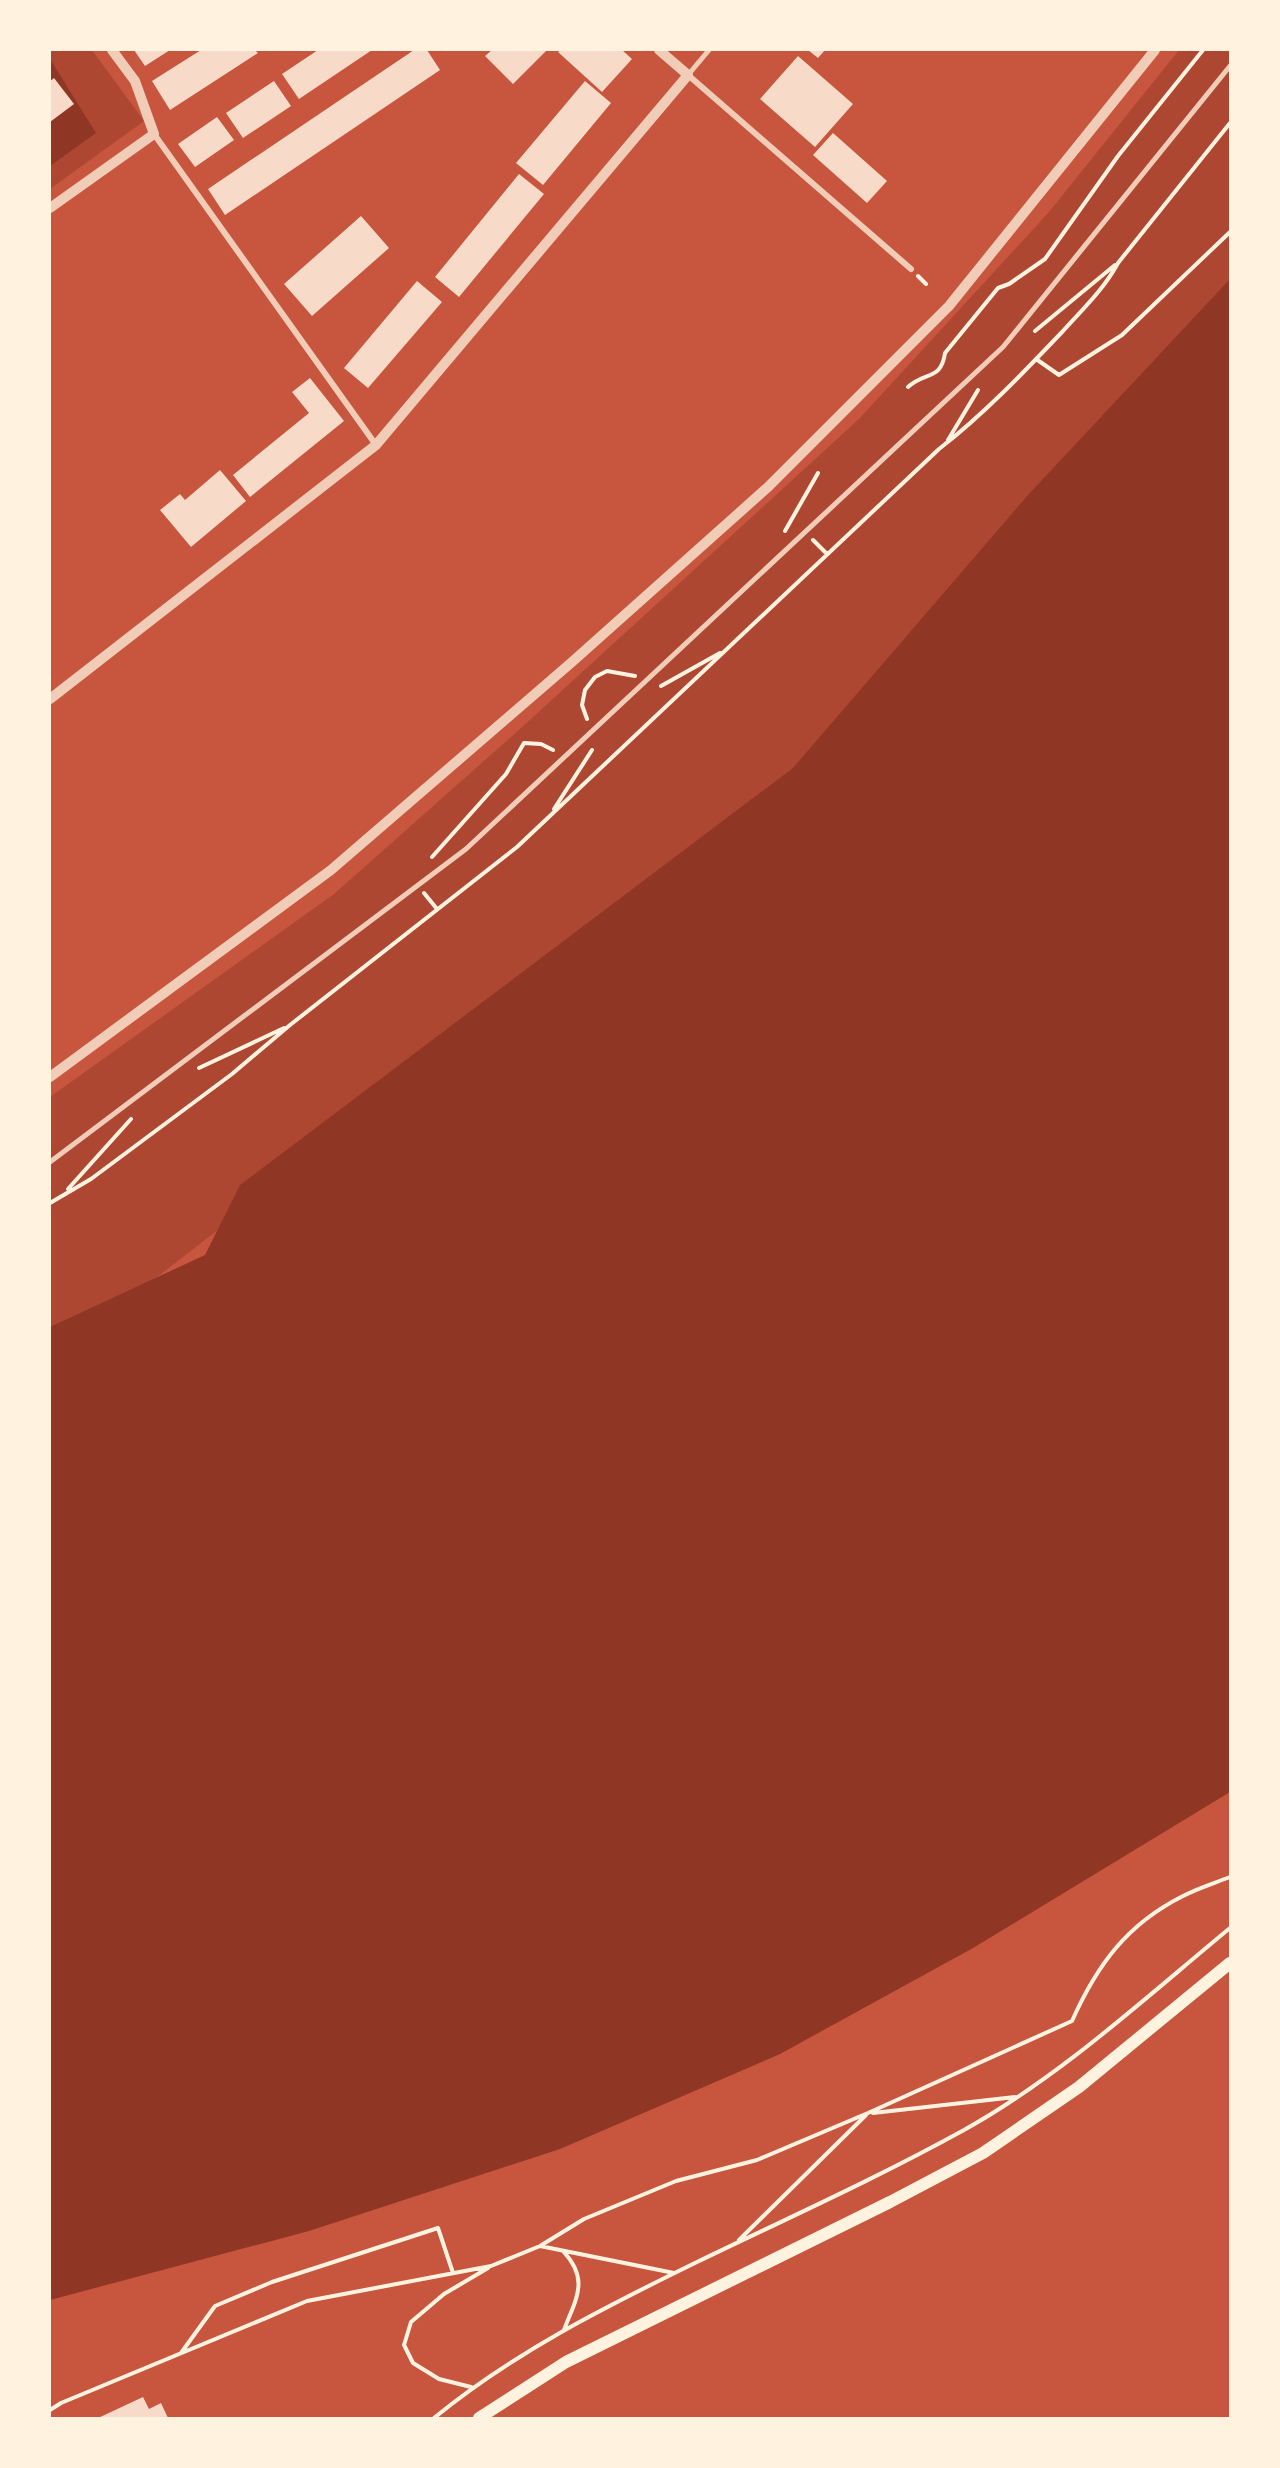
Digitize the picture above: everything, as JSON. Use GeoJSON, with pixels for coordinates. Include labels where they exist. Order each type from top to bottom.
{"type":"FeatureCollection","features":[{"type":"Feature","properties":{"kind":"main road"},"geometry":{"type":"LineString","coordinates":[[478,2418],[566,2362],[890,2202],[983,2153],[1080,2087],[1230,1963]]}},
{"type":"Feature","properties":{"kind":"street"},"geometry":{"type":"LineString","coordinates":[[112,50],[135,81],[154,134],[376,445]]}},
{"type":"Feature","properties":{"kind":"street"},"geometry":{"type":"LineString","coordinates":[[659,50],[911,269]]}},
{"type":"Feature","properties":{"kind":"street"},"geometry":{"type":"LineString","coordinates":[[50,699],[376,445],[709,50]]}},
{"type":"Feature","properties":{"kind":"street"},"geometry":{"type":"LineString","coordinates":[[50,1077],[331,870],[573,662],[768,486],[949,306],[1155,50]]}},
{"type":"Feature","properties":{"kind":"street"},"geometry":{"type":"LineString","coordinates":[[50,1161],[466,849],[1003,347],[1230,66]]}},
{"type":"Feature","properties":{"kind":"street"},"geometry":{"type":"LineString","coordinates":[[50,208],[154,134]]}},
{"type":"Feature","properties":{"kind":"path"},"geometry":{"type":"LineString","coordinates":[[908,387],[915,380],[934,375],[943,366],[945,353],[998,288],[1009,284],[1045,259],[1118,156],[1203,50]]}},
{"type":"Feature","properties":{"kind":"path"},"geometry":{"type":"LineString","coordinates":[[50,1203],[65,1192],[91,1179],[232,1074],[290,1025],[517,847],[827,554],[946,443],[964,430],[1036,359],[1107,282],[1118,263],[1230,123]]}},
{"type":"Feature","properties":{"kind":"path"},"geometry":{"type":"LineString","coordinates":[[1036,359],[1059,375],[1122,335],[1230,232]]}},
{"type":"Feature","properties":{"kind":"path"},"geometry":{"type":"LineString","coordinates":[[1030,334],[1118,263]]}},
{"type":"Feature","properties":{"kind":"path"},"geometry":{"type":"LineString","coordinates":[[946,443],[980,386]]}},
{"type":"Feature","properties":{"kind":"path"},"geometry":{"type":"LineString","coordinates":[[781,537],[818,472]]}},
{"type":"Feature","properties":{"kind":"path"},"geometry":{"type":"LineString","coordinates":[[809,535],[827,554]]}},
{"type":"Feature","properties":{"kind":"path"},"geometry":{"type":"LineString","coordinates":[[656,689],[726,649]]}},
{"type":"Feature","properties":{"kind":"path"},"geometry":{"type":"LineString","coordinates":[[427,862],[507,774],[524,743],[541,744],[552,751],[581,741],[588,727],[582,705],[585,690],[595,677],[607,671],[640,676]]}},
{"type":"Feature","properties":{"kind":"path"},"geometry":{"type":"LineString","coordinates":[[550,815],[595,746]]}},
{"type":"Feature","properties":{"kind":"path"},"geometry":{"type":"LineString","coordinates":[[422,890],[437,909]]}},
{"type":"Feature","properties":{"kind":"path"},"geometry":{"type":"LineString","coordinates":[[189,1073],[290,1025]]}},
{"type":"Feature","properties":{"kind":"path"},"geometry":{"type":"LineString","coordinates":[[65,1192],[134,1117]]}},
{"type":"Feature","properties":{"kind":"path"},"geometry":{"type":"LineString","coordinates":[[472,2387],[439,2379],[413,2363],[404,2345],[411,2322],[444,2294],[491,2266],[540,2246],[584,2219],[676,2181],[757,2160],[868,2114],[1072,2021],[1086,1990],[1111,1952],[1141,1921],[1184,1895],[1230,1877]]}},
{"type":"Feature","properties":{"kind":"path"},"geometry":{"type":"LineString","coordinates":[[434,2418],[472,2387],[589,2315],[964,2129],[1018,2097],[1064,2064],[1230,1928]]}},
{"type":"Feature","properties":{"kind":"path"},"geometry":{"type":"LineString","coordinates":[[736,2243],[868,2114],[1018,2097]]}},
{"type":"Feature","properties":{"kind":"path"},"geometry":{"type":"LineString","coordinates":[[180,2354],[215,2306],[272,2282],[438,2228],[453,2273]]}},
{"type":"Feature","properties":{"kind":"path"},"geometry":{"type":"LineString","coordinates":[[540,2246],[675,2273]]}},
{"type":"Feature","properties":{"kind":"path"},"geometry":{"type":"LineString","coordinates":[[562,2250],[575,2264],[579,2291],[564,2330]]}},
{"type":"Feature","properties":{"kind":"path"},"geometry":{"type":"LineString","coordinates":[[50,2410],[61,2403],[307,2301],[491,2266]]}},
{"type":"Feature","properties":{"kind":"shaded area"},"geometry":{"type":"Polygon","coordinates":[[[50,50],[92,50],[144,121],[50,189],[50,50]]]}},
{"type":"Feature","properties":{"kind":"shaded area"},"geometry":{"type":"Polygon","coordinates":[[[1179,50],[1230,50],[1230,306],[835,741],[272,1188],[50,1360],[50,1097],[334,894],[520,729],[859,419],[1049,212],[1179,50]]]}},
{"type":"Feature","properties":{"kind":"shaded area"},"geometry":{"type":"Polygon","coordinates":[[[50,59],[96,133],[50,166],[50,59]]]}},
{"type":"Feature","properties":{"kind":"shaded area"},"geometry":{"type":"Polygon","coordinates":[[[1230,279],[1230,1792],[973,1948],[780,2054],[560,2149],[309,2231],[50,2300],[50,1327],[205,1255],[240,1185],[793,768],[1028,495],[1230,279]]]}},
{"type":"Feature","properties":{"kind":"building"},"geometry":{"type":"Polygon","coordinates":[[[134,50],[170,50],[145,66],[134,50]]]}},
{"type":"Feature","properties":{"kind":"building"},"geometry":{"type":"Polygon","coordinates":[[[201,50],[255,50],[258,53],[170,110],[152,81],[201,50]]]}},
{"type":"Feature","properties":{"kind":"building"},"geometry":{"type":"Polygon","coordinates":[[[318,50],[372,50],[299,99],[282,74],[318,50]]]}},
{"type":"Feature","properties":{"kind":"building"},"geometry":{"type":"Polygon","coordinates":[[[414,50],[427,50],[440,70],[225,215],[208,189],[414,50]]]}},
{"type":"Feature","properties":{"kind":"building"},"geometry":{"type":"Polygon","coordinates":[[[492,50],[547,50],[513,84],[485,56],[492,50]]]}},
{"type":"Feature","properties":{"kind":"building"},"geometry":{"type":"Polygon","coordinates":[[[561,50],[622,50],[632,59],[602,92],[558,52],[561,50]]]}},
{"type":"Feature","properties":{"kind":"building"},"geometry":{"type":"Polygon","coordinates":[[[808,50],[825,50],[818,58],[808,50]]]}},
{"type":"Feature","properties":{"kind":"building"},"geometry":{"type":"Polygon","coordinates":[[[798,56],[853,104],[815,147],[760,99],[798,56]]]}},
{"type":"Feature","properties":{"kind":"building"},"geometry":{"type":"Polygon","coordinates":[[[54,78],[74,104],[50,122],[50,81],[54,78]]]}},
{"type":"Feature","properties":{"kind":"building"},"geometry":{"type":"Polygon","coordinates":[[[274,81],[291,106],[243,138],[226,113],[274,81]]]}},
{"type":"Feature","properties":{"kind":"building"},"geometry":{"type":"Polygon","coordinates":[[[585,81],[611,103],[543,185],[516,163],[585,81]]]}},
{"type":"Feature","properties":{"kind":"building"},"geometry":{"type":"Polygon","coordinates":[[[217,117],[234,140],[195,167],[178,144],[217,117]]]}},
{"type":"Feature","properties":{"kind":"building"},"geometry":{"type":"Polygon","coordinates":[[[833,133],[887,181],[867,203],[813,155],[833,133]]]}},
{"type":"Feature","properties":{"kind":"building"},"geometry":{"type":"Polygon","coordinates":[[[519,174],[544,194],[459,297],[435,277],[519,174]]]}},
{"type":"Feature","properties":{"kind":"building"},"geometry":{"type":"Polygon","coordinates":[[[361,216],[389,248],[312,316],[284,284],[361,216]]]}},
{"type":"Feature","properties":{"kind":"building"},"geometry":{"type":"Polygon","coordinates":[[[417,281],[442,302],[368,388],[344,368],[417,281]]]}},
{"type":"Feature","properties":{"kind":"building"},"geometry":{"type":"Polygon","coordinates":[[[310,378],[344,421],[250,497],[233,475],[309,413],[292,392],[310,378]]]}},
{"type":"Feature","properties":{"kind":"building"},"geometry":{"type":"Polygon","coordinates":[[[220,470],[246,501],[191,547],[160,510],[180,494],[185,500],[220,470]]]}},
{"type":"Feature","properties":{"kind":"building"},"geometry":{"type":"Polygon","coordinates":[[[143,2397],[149,2409],[161,2403],[168,2418],[98,2418],[143,2397]]]}}]}
